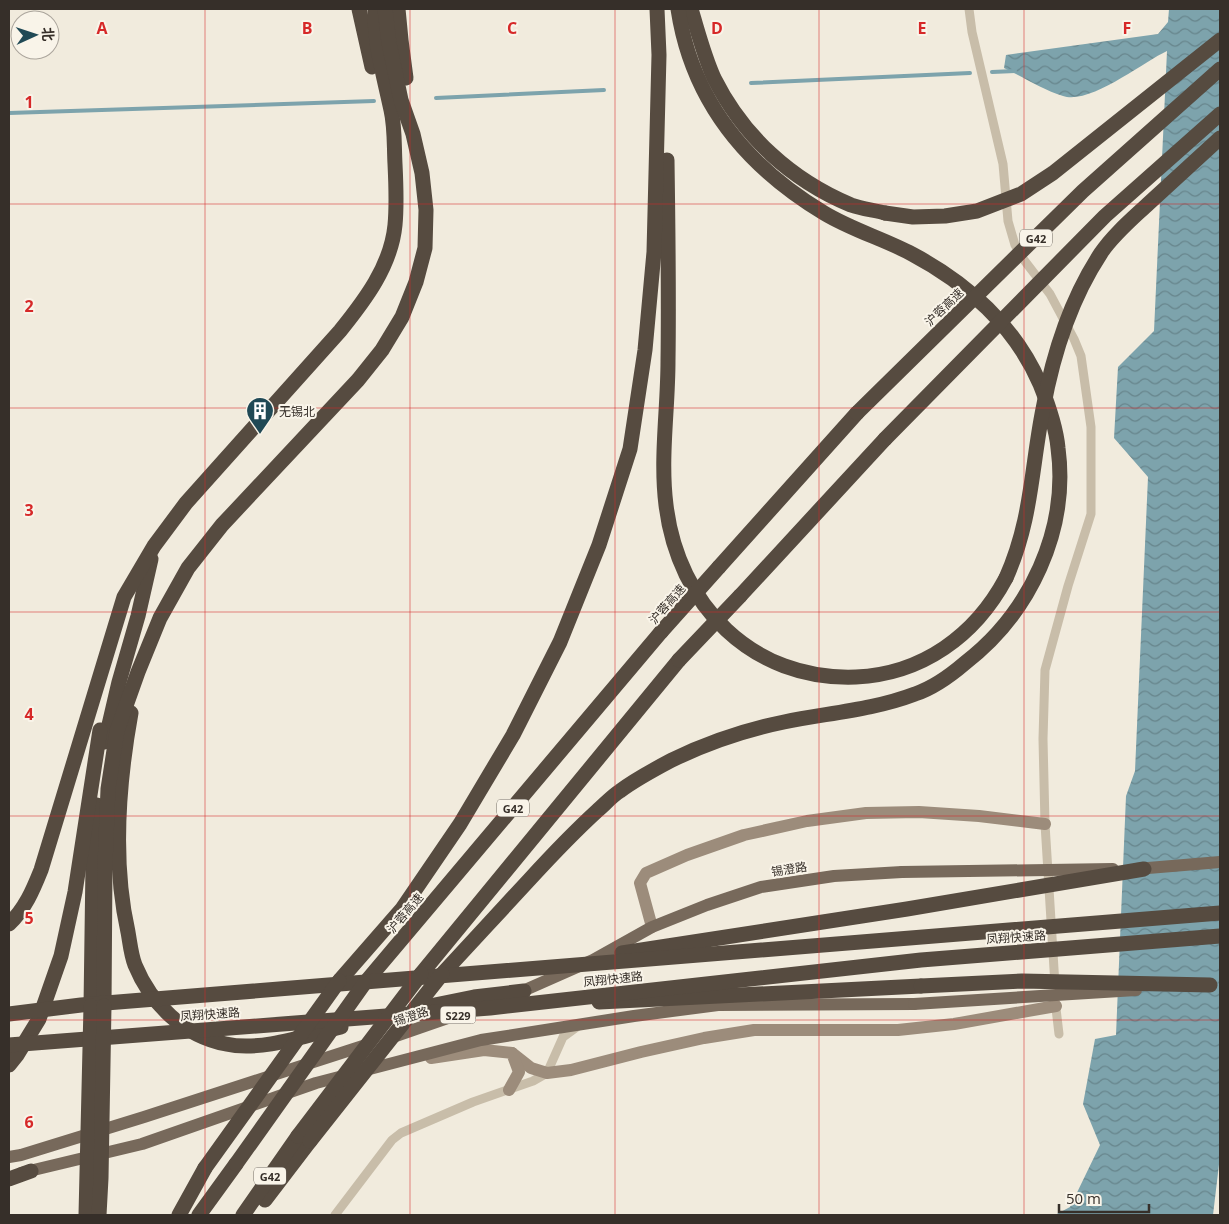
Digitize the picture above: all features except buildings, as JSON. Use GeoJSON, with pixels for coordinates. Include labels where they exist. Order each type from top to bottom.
{"type":"FeatureCollection","features":[{"type":"Feature","properties":{"kind":"highway"},"geometry":{"type":"LineString","coordinates":[[359,9],[395,173]]}},
{"type":"Feature","properties":{"kind":"highway"},"geometry":{"type":"LineString","coordinates":[[9,924],[17,916],[31,893],[41,870],[124,597],[154,546],[186,503],[340,331],[372,289],[390,250],[395,226],[396,200],[392,113],[378,49],[375,9]]}},
{"type":"Feature","properties":{"kind":"highway"},"geometry":{"type":"LineString","coordinates":[[385,9],[389,43],[402,100],[413,134]]}},
{"type":"Feature","properties":{"kind":"highway"},"geometry":{"type":"LineString","coordinates":[[398,9],[413,134],[423,182],[426,210],[425,248],[416,282],[402,317],[382,350],[358,380],[222,525],[188,568],[160,618],[138,672],[120,790],[102,813],[99,865],[122,907],[134,965],[155,999],[169,1015],[186,1028],[203,1037],[226,1044],[250,1046],[273,1043],[423,1007],[474,997],[524,991]]}},
{"type":"Feature","properties":{"kind":"highway"},"geometry":{"type":"LineString","coordinates":[[655,9],[667,157],[668,363],[664,466],[666,504],[672,540],[685,576],[707,609],[733,636],[763,658],[800,671],[837,677],[878,676],[913,666],[948,646],[977,621],[1000,590],[1023,533],[1030,502],[1042,409],[1057,349],[1083,284],[1102,252],[1128,223],[1220,138]]}},
{"type":"Feature","properties":{"kind":"highway"},"geometry":{"type":"LineString","coordinates":[[253,1215],[304,1139],[444,972],[576,830],[620,791],[671,760],[726,738],[782,723],[879,705],[918,693],[955,672],[987,646],[1015,613],[1037,574],[1054,533],[1060,491],[1058,448],[1049,406],[1032,364],[1007,328],[979,299],[946,274],[911,253],[827,215],[784,186],[745,151],[716,113],[695,71],[681,26],[678,9]]}},
{"type":"Feature","properties":{"kind":"highway"},"geometry":{"type":"LineString","coordinates":[[691,9],[714,77],[734,112],[758,143],[781,163],[817,189],[852,206],[913,217],[945,216],[977,211],[1016,196],[1053,173],[1220,40]]}},
{"type":"Feature","properties":{"kind":"highway"},"geometry":{"type":"LineString","coordinates":[[179,1215],[205,1168],[340,980],[402,909],[460,824],[513,735],[560,642],[599,545],[630,449],[646,350],[654,252],[659,55]]}},
{"type":"Feature","properties":{"kind":"highway","name":"沪蓉高速"},"geometry":{"type":"LineString","coordinates":[[199,1215],[364,984],[719,567],[857,413],[1083,191],[1220,69]]}},
{"type":"Feature","properties":{"kind":"highway","name":"G42"},"geometry":{"type":"LineString","coordinates":[[243,1215],[304,1139],[421,974],[679,660],[885,439],[1105,216],[1220,114]]}},
{"type":"Feature","properties":{"kind":"highway"},"geometry":{"type":"LineString","coordinates":[[86,1215],[92,1006],[102,813],[100,729],[119,682],[138,616],[154,546]]}},
{"type":"Feature","properties":{"kind":"highway"},"geometry":{"type":"LineString","coordinates":[[9,1065],[39,1019],[58,965],[75,892],[99,865]]}},
{"type":"Feature","properties":{"kind":"highway"},"geometry":{"type":"LineString","coordinates":[[500,972],[1144,869]]}},
{"type":"Feature","properties":{"kind":"highway","name":"凤翔快速路"},"geometry":{"type":"LineString","coordinates":[[9,1014],[1220,913]]}},
{"type":"Feature","properties":{"kind":"highway","name":"凤翔快速路"},"geometry":{"type":"LineString","coordinates":[[9,1045],[490,1008],[921,960],[1220,936]]}},
{"type":"Feature","properties":{"kind":"highway"},"geometry":{"type":"LineString","coordinates":[[490,1008],[1022,981],[1215,985]]}},
{"type":"Feature","properties":{"kind":"highway"},"geometry":{"type":"LineString","coordinates":[[9,1002],[92,1006]]}},
{"type":"Feature","properties":{"kind":"highway"},"geometry":{"type":"LineString","coordinates":[[92,1006],[101,1178],[99,1215]]}},
{"type":"Feature","properties":{"kind":"highway"},"geometry":{"type":"LineString","coordinates":[[9,1177],[31,1171]]}},
{"type":"Feature","properties":{"kind":"main road"},"geometry":{"type":"LineString","coordinates":[[652,927],[640,883],[646,873],[687,855],[744,835],[806,821],[866,813],[929,812],[1045,824]]}},
{"type":"Feature","properties":{"kind":"main road","name":"锡澄路"},"geometry":{"type":"LineString","coordinates":[[9,1157],[21,1155],[182,1105],[433,1024],[524,991],[593,960],[652,927],[707,905],[760,888],[834,876],[902,872],[1144,869],[1220,862]]}},
{"type":"Feature","properties":{"kind":"main road","name":"S229"},"geometry":{"type":"LineString","coordinates":[[31,1171],[142,1144],[316,1083],[481,1040],[718,1006],[914,1004],[1215,985]]}},
{"type":"Feature","properties":{"kind":"main road"},"geometry":{"type":"LineString","coordinates":[[392,1064],[484,1050],[512,1053],[531,1068],[547,1073],[571,1070],[704,1038],[754,1030],[898,1030],[954,1024],[1056,1006]]}},
{"type":"Feature","properties":{"kind":"main road"},"geometry":{"type":"LineString","coordinates":[[509,1090],[519,1072],[512,1053]]}},
{"type":"Feature","properties":{"kind":"street"},"geometry":{"type":"LineString","coordinates":[[969,9],[972,32],[1003,164],[1008,221],[1016,245],[1024,260],[1050,294],[1081,356],[1091,427],[1091,514],[1068,586],[1045,670],[1043,739],[1045,824],[1059,1034]]}},
{"type":"Feature","properties":{"kind":"street"},"geometry":{"type":"LineString","coordinates":[[335,1215],[392,1140],[401,1133],[473,1102],[533,1081],[547,1073],[563,1037],[580,1025]]}},
{"type":"Feature","properties":{"kind":"water"},"geometry":{"type":"Polygon","coordinates":[[[1169,9],[1220,9],[1220,1156],[1213,1215],[1055,1215],[1070,1207],[1100,1145],[1083,1104],[1095,1039],[1116,1035],[1126,796],[1135,771],[1148,477],[1114,438],[1118,367],[1154,331],[1167,51],[1101,89],[1074,97],[1063,96],[1048,90],[1004,68],[1006,55],[1158,34],[1168,22],[1169,9]]]}},
{"type":"Feature","properties":{"kind":"waterway"},"geometry":{"type":"LineString","coordinates":[[992,72],[1015,71]]}},
{"type":"Feature","properties":{"kind":"waterway"},"geometry":{"type":"LineString","coordinates":[[751,83],[970,73]]}},
{"type":"Feature","properties":{"kind":"waterway"},"geometry":{"type":"LineString","coordinates":[[436,98],[604,90]]}},
{"type":"Feature","properties":{"kind":"waterway"},"geometry":{"type":"LineString","coordinates":[[9,113],[374,101]]}},
{"type":"Feature","properties":{"kind":"place","name":"无锡北"},"geometry":{"type":"Point","coordinates":[260,435]}}]}
